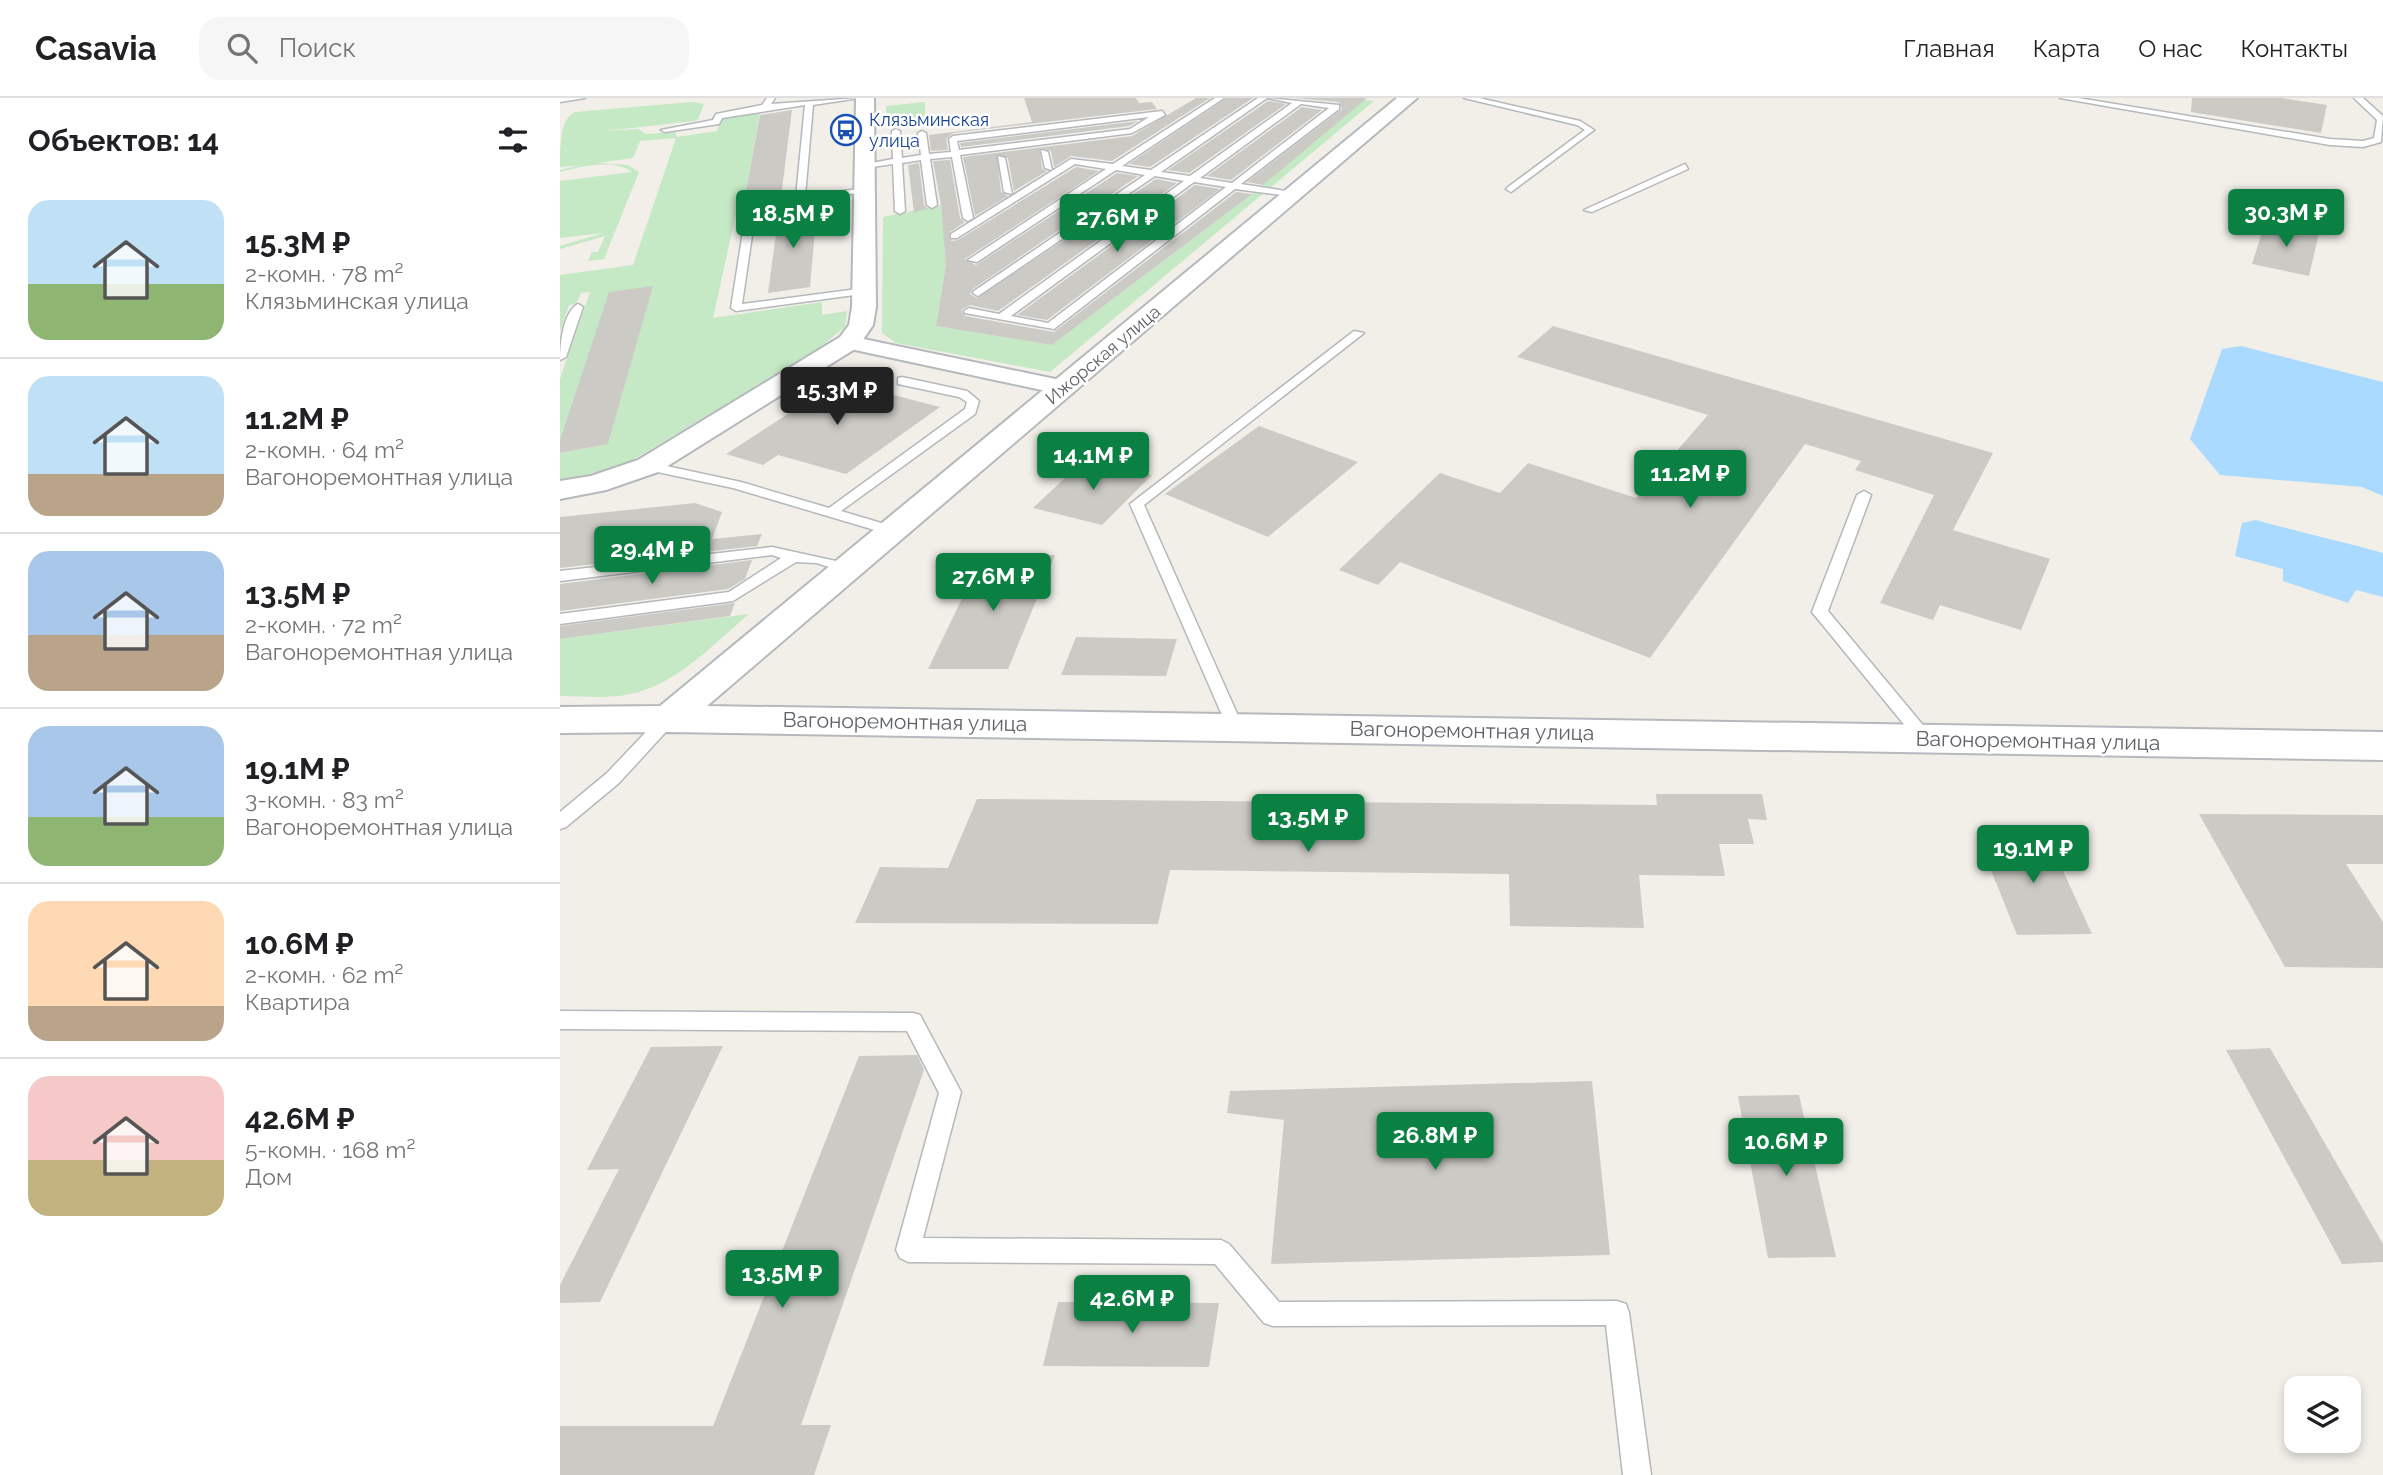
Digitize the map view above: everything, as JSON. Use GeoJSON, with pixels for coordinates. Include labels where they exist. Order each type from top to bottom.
{"type":"FeatureCollection","features":[{"type":"Feature","properties":{"kind":"street"},"geometry":{"type":"LineString","coordinates":[[560,490],[596,484],[648,466],[849,342],[861,325],[865,291],[865,98]]}},
{"type":"Feature","properties":{"kind":"street","name":"Ижорская улица"},"geometry":{"type":"LineString","coordinates":[[668,719],[1408,98]]}},
{"type":"Feature","properties":{"kind":"street"},"geometry":{"type":"LineString","coordinates":[[849,342],[1065,388]]}},
{"type":"Feature","properties":{"kind":"street","name":"Вагоноремонтная улица"},"geometry":{"type":"LineString","coordinates":[[560,720],[668,719],[1235,727],[2383,746]]}},
{"type":"Feature","properties":{"kind":"lane"},"geometry":{"type":"LineString","coordinates":[[560,100],[581,98]]}},
{"type":"Feature","properties":{"kind":"lane"},"geometry":{"type":"LineString","coordinates":[[765,107],[771,98]]}},
{"type":"Feature","properties":{"kind":"lane"},"geometry":{"type":"LineString","coordinates":[[665,130],[716,122],[719,116],[765,107],[855,98]]}},
{"type":"Feature","properties":{"kind":"lane"},"geometry":{"type":"LineString","coordinates":[[973,260],[1220,98]]}},
{"type":"Feature","properties":{"kind":"lane"},"geometry":{"type":"LineString","coordinates":[[978,293],[1263,98]]}},
{"type":"Feature","properties":{"kind":"lane"},"geometry":{"type":"LineString","coordinates":[[969,311],[1050,327],[1336,107],[1270,98]]}},
{"type":"Feature","properties":{"kind":"lane"},"geometry":{"type":"LineString","coordinates":[[1468,98],[1580,123],[1590,130],[1511,188]]}},
{"type":"Feature","properties":{"kind":"lane"},"geometry":{"type":"LineString","coordinates":[[2064,98],[2330,142],[2363,144],[2378,140],[2381,119],[2358,98]]}},
{"type":"Feature","properties":{"kind":"lane"},"geometry":{"type":"LineString","coordinates":[[1002,317],[1299,102]]}},
{"type":"Feature","properties":{"kind":"lane"},"geometry":{"type":"LineString","coordinates":[[800,200],[809,103]]}},
{"type":"Feature","properties":{"kind":"lane"},"geometry":{"type":"LineString","coordinates":[[865,165],[927,158],[956,159],[1002,158],[1112,144],[1161,113],[952,137],[956,159],[968,218]]}},
{"type":"Feature","properties":{"kind":"lane"},"geometry":{"type":"LineString","coordinates":[[896,131],[900,211]]}},
{"type":"Feature","properties":{"kind":"lane"},"geometry":{"type":"LineString","coordinates":[[956,159],[1132,131]]}},
{"type":"Feature","properties":{"kind":"lane"},"geometry":{"type":"LineString","coordinates":[[922,133],[932,205]]}},
{"type":"Feature","properties":{"kind":"lane"},"geometry":{"type":"LineString","coordinates":[[1044,152],[1049,168]]}},
{"type":"Feature","properties":{"kind":"lane"},"geometry":{"type":"LineString","coordinates":[[1002,158],[1009,192]]}},
{"type":"Feature","properties":{"kind":"lane"},"geometry":{"type":"LineString","coordinates":[[954,236],[1074,161],[1293,195]]}},
{"type":"Feature","properties":{"kind":"lane"},"geometry":{"type":"LineString","coordinates":[[1589,210],[1685,167]]}},
{"type":"Feature","properties":{"kind":"lane"},"geometry":{"type":"LineString","coordinates":[[865,291],[736,308],[752,206],[866,191]]}},
{"type":"Feature","properties":{"kind":"lane"},"geometry":{"type":"LineString","coordinates":[[560,357],[578,307]]}},
{"type":"Feature","properties":{"kind":"lane"},"geometry":{"type":"LineString","coordinates":[[1235,727],[1137,504],[1358,332]]}},
{"type":"Feature","properties":{"kind":"lane"},"geometry":{"type":"LineString","coordinates":[[829,514],[971,411],[973,401],[963,394],[902,381]]}},
{"type":"Feature","properties":{"kind":"lane"},"geometry":{"type":"LineString","coordinates":[[648,466],[736,485],[893,531]]}},
{"type":"Feature","properties":{"kind":"lane"},"geometry":{"type":"LineString","coordinates":[[1864,495],[1820,612],[1926,740]]}},
{"type":"Feature","properties":{"kind":"lane"},"geometry":{"type":"LineString","coordinates":[[560,576],[772,551],[849,568]]}},
{"type":"Feature","properties":{"kind":"lane"},"geometry":{"type":"LineString","coordinates":[[560,619],[733,596],[793,557]]}},
{"type":"Feature","properties":{"kind":"lane"},"geometry":{"type":"LineString","coordinates":[[560,822],[613,778],[668,719]]}},
{"type":"Feature","properties":{"kind":"lane"},"geometry":{"type":"LineString","coordinates":[[560,1020],[914,1022],[950,1092],[908,1250],[1221,1252],[1273,1314],[1617,1312],[1637,1475]]}},
{"type":"Feature","properties":{"kind":"green space"},"geometry":{"type":"Polygon","coordinates":[[[1349,99],[1374,101],[1050,372],[896,343],[882,333],[883,217],[941,205],[947,257],[936,326],[1052,345],[1253,193],[1357,106],[1349,99]]]}},
{"type":"Feature","properties":{"kind":"green space"},"geometry":{"type":"Polygon","coordinates":[[[692,102],[704,104],[698,119],[694,121],[605,131],[638,129],[646,134],[675,132],[677,137],[717,131],[721,119],[757,110],[760,113],[744,202],[737,209],[713,318],[822,302],[822,315],[847,311],[845,327],[817,350],[626,464],[600,474],[560,482],[560,453],[608,444],[652,287],[610,292],[560,440],[560,379],[590,292],[581,293],[576,304],[569,305],[560,332],[560,275],[633,265],[676,138],[640,141],[633,158],[597,163],[628,165],[639,172],[604,259],[588,261],[592,252],[598,252],[605,236],[560,249],[560,246],[603,233],[560,238],[560,181],[632,172],[616,165],[607,165],[560,172],[581,165],[560,167],[566,120],[575,112],[692,102]]]}},
{"type":"Feature","properties":{"kind":"green space"},"geometry":{"type":"Polygon","coordinates":[[[925,102],[925,118],[886,122],[886,106],[925,102]]]}},
{"type":"Feature","properties":{"kind":"green space"},"geometry":{"type":"Polygon","coordinates":[[[749,614],[694,662],[664,682],[630,694],[560,696],[560,639],[749,614]]]}},
{"type":"Feature","properties":{"kind":"water"},"geometry":{"type":"Polygon","coordinates":[[[2241,346],[2383,382],[2383,496],[2362,487],[2220,475],[2190,439],[2222,349],[2241,346]]]}},
{"type":"Feature","properties":{"kind":"water"},"geometry":{"type":"Polygon","coordinates":[[[2256,520],[2383,553],[2383,597],[2356,590],[2348,603],[2283,581],[2283,569],[2235,556],[2242,523],[2256,520]]]}},
{"type":"Feature","properties":{"kind":"building"},"geometry":{"type":"Polygon","coordinates":[[[1024,98],[1136,98],[1139,103],[1152,102],[1157,109],[953,133],[946,139],[948,150],[931,151],[929,135],[1032,122],[1024,98]]]}},
{"type":"Feature","properties":{"kind":"building"},"geometry":{"type":"Polygon","coordinates":[[[1196,98],[1210,98],[1112,161],[1071,156],[1054,167],[1051,151],[1040,148],[1042,169],[1047,171],[1014,191],[1008,158],[997,154],[1001,192],[1008,196],[975,216],[963,157],[1132,136],[1196,98]]]}},
{"type":"Feature","properties":{"kind":"building"},"geometry":{"type":"Polygon","coordinates":[[[1227,98],[1253,98],[1150,167],[1129,164],[1227,98]]]}},
{"type":"Feature","properties":{"kind":"building"},"geometry":{"type":"Polygon","coordinates":[[[1294,98],[1367,98],[1263,185],[1247,182],[1342,109],[1339,102],[1294,98]]]}},
{"type":"Feature","properties":{"kind":"building"},"geometry":{"type":"Polygon","coordinates":[[[2192,98],[2281,98],[2327,105],[2321,133],[2191,112],[2192,98]]]}},
{"type":"Feature","properties":{"kind":"building"},"geometry":{"type":"Polygon","coordinates":[[[1268,101],[1286,104],[1189,173],[1168,170],[1268,101]]]}},
{"type":"Feature","properties":{"kind":"building"},"geometry":{"type":"Polygon","coordinates":[[[1302,107],[1322,110],[1231,180],[1207,176],[1302,107]]]}},
{"type":"Feature","properties":{"kind":"building"},"geometry":{"type":"Polygon","coordinates":[[[792,110],[781,197],[744,202],[760,115],[792,110]]]}},
{"type":"Feature","properties":{"kind":"building"},"geometry":{"type":"Polygon","coordinates":[[[1138,121],[1129,126],[961,147],[960,143],[1138,121]]]}},
{"type":"Feature","properties":{"kind":"building"},"geometry":{"type":"Polygon","coordinates":[[[950,160],[960,218],[965,222],[950,232],[951,241],[958,240],[1076,167],[1099,171],[965,259],[976,265],[1117,173],[1138,176],[973,289],[970,294],[977,298],[1156,179],[1177,183],[998,311],[970,305],[961,310],[965,316],[1054,332],[1236,192],[1252,194],[1052,345],[936,326],[946,264],[941,205],[933,161],[950,160]]]}},
{"type":"Feature","properties":{"kind":"building"},"geometry":{"type":"Polygon","coordinates":[[[919,163],[924,205],[928,209],[914,212],[908,165],[919,163]]]}},
{"type":"Feature","properties":{"kind":"building"},"geometry":{"type":"Polygon","coordinates":[[[1195,185],[1220,189],[1047,320],[1017,315],[1195,185]]]}},
{"type":"Feature","properties":{"kind":"building"},"geometry":{"type":"Polygon","coordinates":[[[817,207],[810,287],[768,293],[779,212],[817,207]]]}},
{"type":"Feature","properties":{"kind":"building"},"geometry":{"type":"Polygon","coordinates":[[[2265,223],[2319,233],[2309,276],[2252,264],[2265,223]]]}},
{"type":"Feature","properties":{"kind":"building"},"geometry":{"type":"Polygon","coordinates":[[[653,286],[608,444],[560,453],[560,440],[609,292],[653,286]]]}},
{"type":"Feature","properties":{"kind":"building"},"geometry":{"type":"Polygon","coordinates":[[[1553,326],[1993,453],[1953,530],[2050,559],[2021,630],[1940,605],[1933,620],[1880,603],[1934,495],[1855,470],[1861,461],[1805,444],[1650,658],[1400,562],[1378,585],[1339,570],[1440,473],[1500,493],[1528,463],[1636,498],[1708,415],[1517,357],[1553,326]]]}},
{"type":"Feature","properties":{"kind":"building"},"geometry":{"type":"Polygon","coordinates":[[[850,374],[889,384],[878,391],[940,407],[846,474],[778,455],[763,465],[726,454],[850,374]]]}},
{"type":"Feature","properties":{"kind":"building"},"geometry":{"type":"Polygon","coordinates":[[[1259,426],[1358,462],[1268,537],[1165,494],[1259,426]]]}},
{"type":"Feature","properties":{"kind":"building"},"geometry":{"type":"Polygon","coordinates":[[[1085,459],[1152,475],[1102,525],[1033,508],[1085,459]]]}},
{"type":"Feature","properties":{"kind":"building"},"geometry":{"type":"Polygon","coordinates":[[[695,503],[722,512],[712,539],[762,534],[757,546],[560,568],[560,517],[695,503]]]}},
{"type":"Feature","properties":{"kind":"building"},"geometry":{"type":"Polygon","coordinates":[[[983,555],[1055,555],[1008,669],[928,669],[983,555]]]}},
{"type":"Feature","properties":{"kind":"building"},"geometry":{"type":"Polygon","coordinates":[[[752,560],[745,579],[728,589],[560,611],[560,584],[752,560]]]}},
{"type":"Feature","properties":{"kind":"building"},"geometry":{"type":"Polygon","coordinates":[[[735,603],[730,616],[560,639],[560,626],[735,603]]]}},
{"type":"Feature","properties":{"kind":"building"},"geometry":{"type":"Polygon","coordinates":[[[1076,637],[1177,639],[1166,676],[1061,675],[1076,637]]]}},
{"type":"Feature","properties":{"kind":"building"},"geometry":{"type":"Polygon","coordinates":[[[1656,794],[1762,794],[1767,820],[1748,819],[1754,844],[1719,844],[1725,876],[1639,875],[1644,928],[1510,926],[1509,874],[1170,870],[1158,924],[855,923],[880,867],[948,868],[977,799],[1657,805],[1656,794]]]}},
{"type":"Feature","properties":{"kind":"building"},"geometry":{"type":"Polygon","coordinates":[[[2199,814],[2383,815],[2383,864],[2346,864],[2383,922],[2383,968],[2285,967],[2199,814]]]}},
{"type":"Feature","properties":{"kind":"building"},"geometry":{"type":"Polygon","coordinates":[[[2046,834],[2092,934],[2017,935],[1977,835],[2046,834]]]}},
{"type":"Feature","properties":{"kind":"building"},"geometry":{"type":"Polygon","coordinates":[[[723,1046],[600,1302],[560,1303],[560,1285],[619,1169],[587,1170],[651,1047],[723,1046]]]}},
{"type":"Feature","properties":{"kind":"building"},"geometry":{"type":"Polygon","coordinates":[[[2270,1048],[2383,1244],[2383,1262],[2342,1264],[2226,1050],[2270,1048]]]}},
{"type":"Feature","properties":{"kind":"building"},"geometry":{"type":"Polygon","coordinates":[[[917,1055],[924,1070],[801,1425],[831,1425],[814,1475],[560,1475],[560,1426],[713,1426],[859,1056],[917,1055]]]}},
{"type":"Feature","properties":{"kind":"building"},"geometry":{"type":"Polygon","coordinates":[[[1592,1081],[1610,1255],[1271,1264],[1284,1120],[1227,1113],[1230,1091],[1592,1081]]]}},
{"type":"Feature","properties":{"kind":"building"},"geometry":{"type":"Polygon","coordinates":[[[1799,1095],[1836,1257],[1768,1258],[1738,1096],[1799,1095]]]}},
{"type":"Feature","properties":{"kind":"building"},"geometry":{"type":"Polygon","coordinates":[[[1058,1302],[1219,1303],[1209,1367],[1043,1366],[1058,1302]]]}},
{"type":"Feature","properties":{"kind":"place","name":"Клязьминская улица"},"geometry":{"type":"Point","coordinates":[846,130]}}]}
